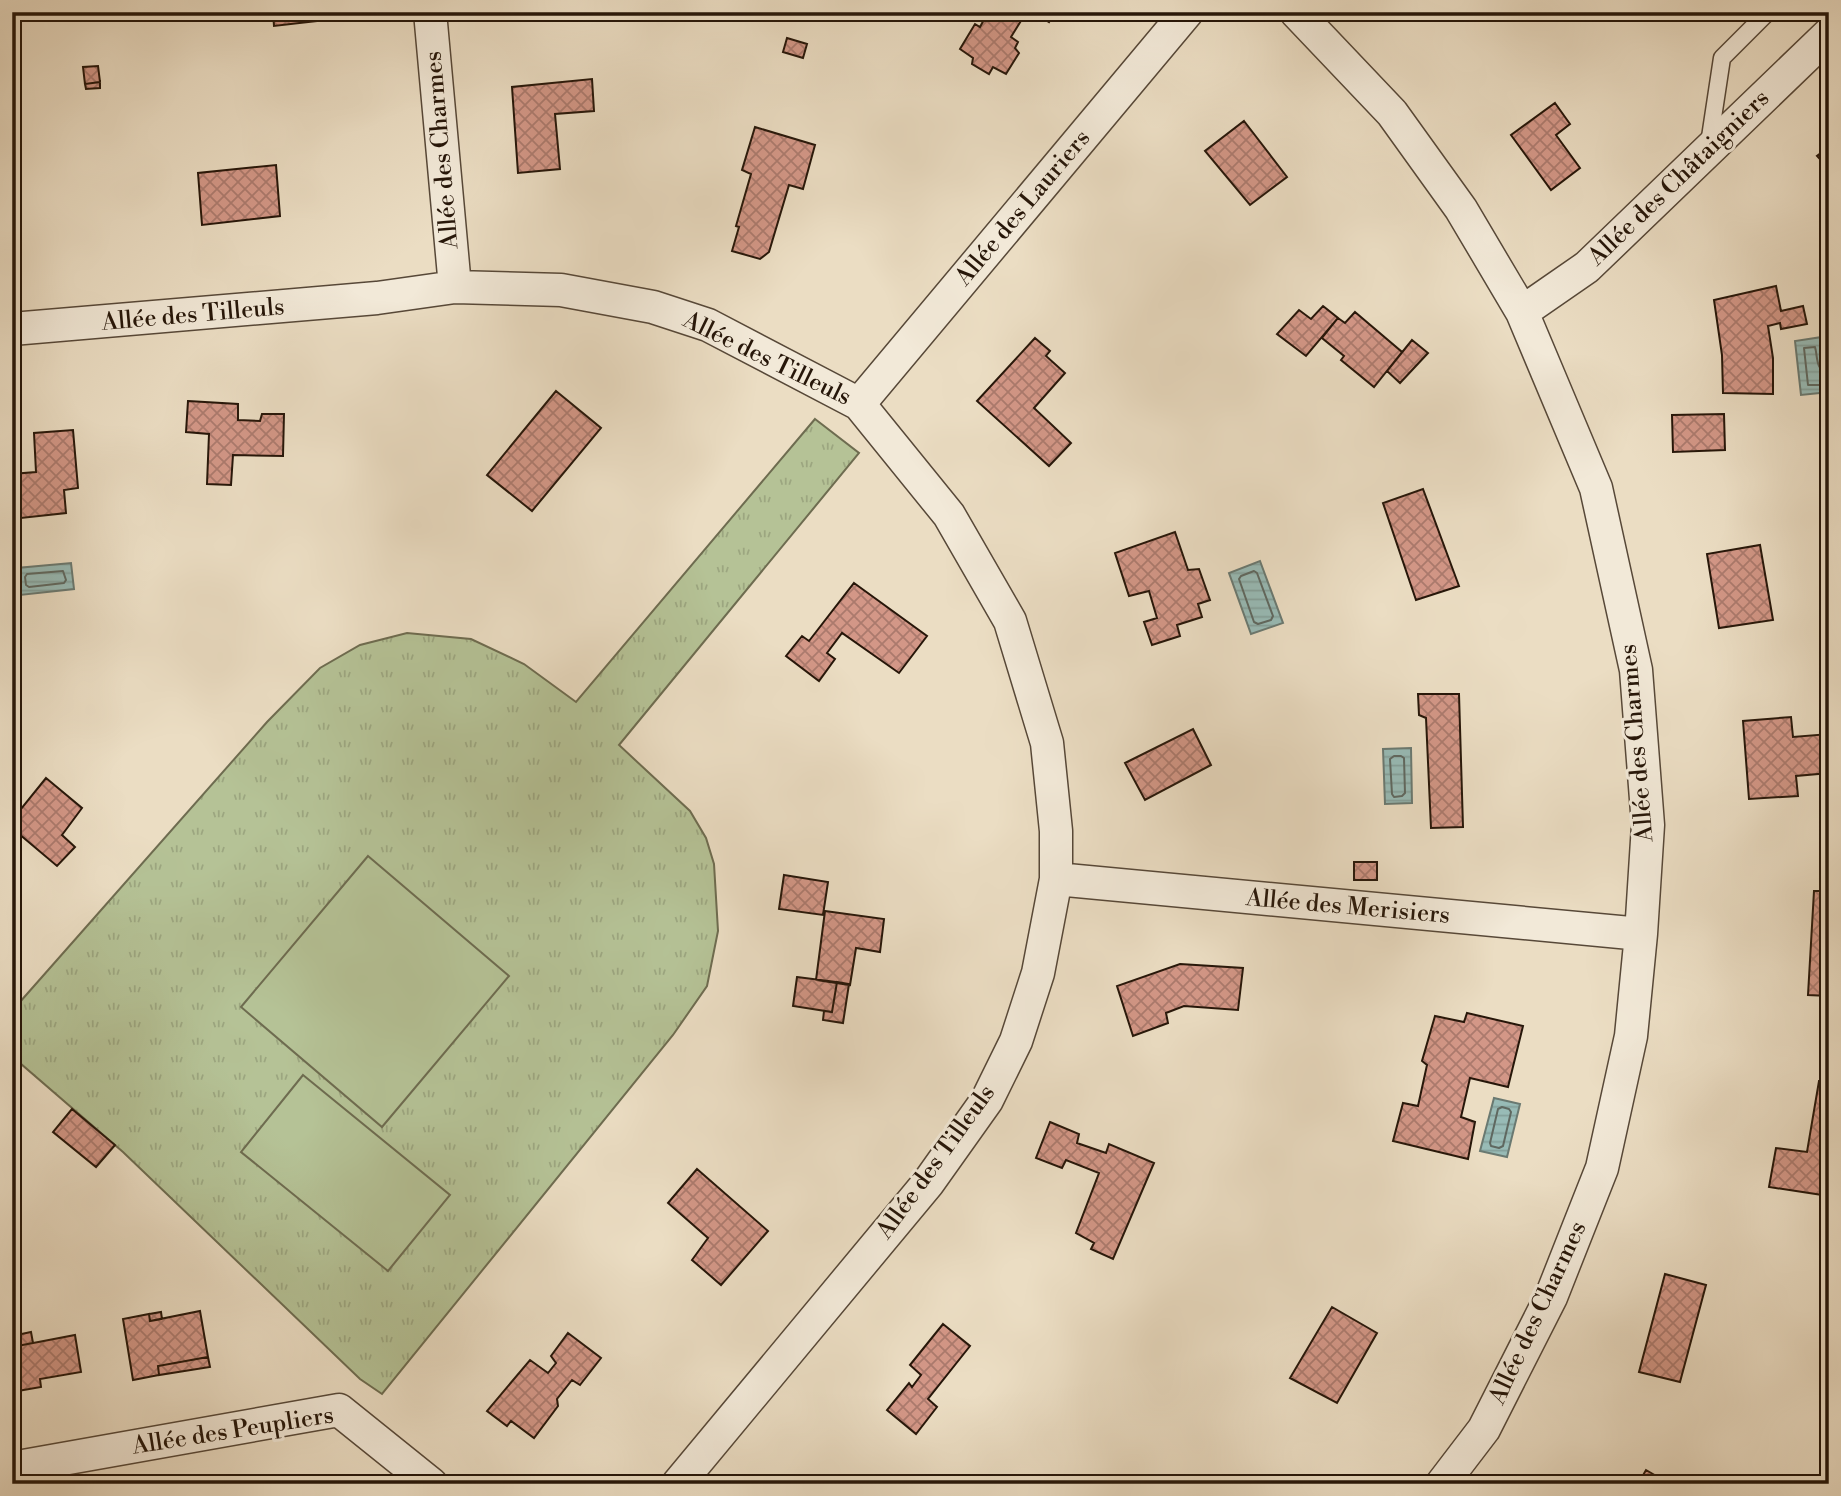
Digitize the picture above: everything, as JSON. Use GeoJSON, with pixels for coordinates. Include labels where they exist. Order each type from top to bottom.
{"type":"FeatureCollection","features":[{"type":"Feature","properties":{"kind":"street","name":"Allée des Charmes"},"geometry":{"type":"LineString","coordinates":[[430,12],[455,287]]}},
{"type":"Feature","properties":{"kind":"street","name":"Allée des Lauriers"},"geometry":{"type":"LineString","coordinates":[[859,404],[1187,12]]}},
{"type":"Feature","properties":{"kind":"street","name":"Allée des Charmes"},"geometry":{"type":"LineString","coordinates":[[1296,12],[1392,113],[1461,209],[1522,312],[1596,488],[1636,670],[1648,825],[1641,934],[1631,1036],[1602,1168],[1551,1297],[1484,1429],[1442,1484]]}},
{"type":"Feature","properties":{"kind":"street","name":"Allée des Châtaigniers"},"geometry":{"type":"LineString","coordinates":[[1522,312],[1587,267],[1829,34]]}},
{"type":"Feature","properties":{"kind":"street","name":"Allée des Tilleuls"},"geometry":{"type":"LineString","coordinates":[[12,329],[377,298],[455,287],[561,290],[653,307],[708,325],[859,404],[949,515],[1010,621],[1047,743],[1056,831],[1056,879],[1038,973],[1016,1041],[987,1100],[928,1183],[678,1484]]}},
{"type":"Feature","properties":{"kind":"street","name":"Allée des Merisiers"},"geometry":{"type":"LineString","coordinates":[[1056,879],[1641,934]]}},
{"type":"Feature","properties":{"kind":"street","name":"Allée des Peupliers"},"geometry":{"type":"LineString","coordinates":[[12,1468],[340,1410],[431,1484]]}},
{"type":"Feature","properties":{"kind":"lane"},"geometry":{"type":"LineString","coordinates":[[1709,150],[1722,58],[1768,12]]}},
{"type":"Feature","properties":{"kind":"green space"},"geometry":{"type":"Polygon","coordinates":[[[815,419],[859,453],[619,745],[690,811],[706,838],[714,864],[718,931],[707,986],[673,1035],[382,1394],[360,1379],[123,1152],[21,1064],[12,1067],[12,1011],[267,722],[320,668],[360,645],[407,633],[471,639],[524,664],[576,702],[815,419]]]}},
{"type":"Feature","properties":{"kind":"green space"},"geometry":{"type":"Polygon","coordinates":[[[368,856],[509,976],[382,1127],[241,1007],[368,856]]]}},
{"type":"Feature","properties":{"kind":"green space"},"geometry":{"type":"Polygon","coordinates":[[[303,1075],[450,1195],[388,1271],[241,1152],[303,1075]]]}},
{"type":"Feature","properties":{"kind":"water"},"geometry":{"type":"Polygon","coordinates":[[[1822,337],[1829,392],[1801,395],[1795,341],[1822,337]]]}},
{"type":"Feature","properties":{"kind":"water"},"geometry":{"type":"Polygon","coordinates":[[[1260,561],[1283,623],[1251,634],[1229,573],[1260,561]]]}},
{"type":"Feature","properties":{"kind":"water"},"geometry":{"type":"Polygon","coordinates":[[[71,563],[74,589],[20,595],[17,568],[71,563]]]}},
{"type":"Feature","properties":{"kind":"water"},"geometry":{"type":"Polygon","coordinates":[[[1411,748],[1412,803],[1385,804],[1383,749],[1411,748]]]}},
{"type":"Feature","properties":{"kind":"water"},"geometry":{"type":"Polygon","coordinates":[[[1494,1098],[1520,1104],[1507,1157],[1480,1151],[1494,1098]]]}},
{"type":"Feature","properties":{"kind":"building"},"geometry":{"type":"Polygon","coordinates":[[[273,12],[324,12],[325,20],[274,26],[273,12]]]}},
{"type":"Feature","properties":{"kind":"building"},"geometry":{"type":"Polygon","coordinates":[[[605,12],[620,12],[619,17],[605,15],[605,12]]]}},
{"type":"Feature","properties":{"kind":"building"},"geometry":{"type":"Polygon","coordinates":[[[988,12],[1055,12],[1049,22],[1036,14],[1032,20],[1024,16],[1011,37],[1018,42],[1015,48],[1019,53],[1006,74],[993,67],[989,74],[972,64],[973,58],[960,49],[975,24],[980,27],[988,12]]]}},
{"type":"Feature","properties":{"kind":"building"},"geometry":{"type":"Polygon","coordinates":[[[787,38],[807,44],[803,58],[783,52],[787,38]]]}},
{"type":"Feature","properties":{"kind":"building"},"geometry":{"type":"Polygon","coordinates":[[[98,66],[100,82],[85,84],[83,67],[98,66]]]}},
{"type":"Feature","properties":{"kind":"building"},"geometry":{"type":"Polygon","coordinates":[[[592,79],[594,111],[555,114],[560,169],[518,173],[512,87],[592,79]]]}},
{"type":"Feature","properties":{"kind":"building"},"geometry":{"type":"Polygon","coordinates":[[[100,82],[100,88],[86,89],[85,84],[100,82]]]}},
{"type":"Feature","properties":{"kind":"building"},"geometry":{"type":"Polygon","coordinates":[[[1555,103],[1570,124],[1556,135],[1580,168],[1551,190],[1511,135],[1555,103]]]}},
{"type":"Feature","properties":{"kind":"building"},"geometry":{"type":"Polygon","coordinates":[[[1244,121],[1287,177],[1250,205],[1205,151],[1244,121]]]}},
{"type":"Feature","properties":{"kind":"building"},"geometry":{"type":"Polygon","coordinates":[[[755,127],[815,145],[803,189],[789,185],[769,252],[760,259],[732,251],[739,227],[736,226],[751,174],[742,170],[755,127]]]}},
{"type":"Feature","properties":{"kind":"building"},"geometry":{"type":"Polygon","coordinates":[[[1829,147],[1829,169],[1817,156],[1829,147]]]}},
{"type":"Feature","properties":{"kind":"building"},"geometry":{"type":"Polygon","coordinates":[[[276,165],[280,216],[202,225],[198,173],[276,165]]]}},
{"type":"Feature","properties":{"kind":"building"},"geometry":{"type":"Polygon","coordinates":[[[1776,286],[1781,311],[1803,306],[1807,324],[1781,329],[1780,323],[1768,326],[1773,358],[1773,394],[1723,393],[1722,355],[1714,300],[1776,286]]]}},
{"type":"Feature","properties":{"kind":"building"},"geometry":{"type":"Polygon","coordinates":[[[1323,306],[1338,318],[1306,356],[1277,334],[1299,310],[1311,319],[1323,306]]]}},
{"type":"Feature","properties":{"kind":"building"},"geometry":{"type":"Polygon","coordinates":[[[1355,312],[1402,352],[1374,387],[1341,360],[1344,356],[1322,338],[1338,318],[1345,323],[1355,312]]]}},
{"type":"Feature","properties":{"kind":"building"},"geometry":{"type":"Polygon","coordinates":[[[1035,338],[1050,351],[1046,356],[1065,373],[1034,408],[1071,443],[1049,466],[977,401],[1035,338]]]}},
{"type":"Feature","properties":{"kind":"building"},"geometry":{"type":"Polygon","coordinates":[[[1412,340],[1428,353],[1400,383],[1387,371],[1412,340]]]}},
{"type":"Feature","properties":{"kind":"building"},"geometry":{"type":"Polygon","coordinates":[[[556,391],[601,428],[532,511],[487,475],[556,391]]]}},
{"type":"Feature","properties":{"kind":"building"},"geometry":{"type":"Polygon","coordinates":[[[188,401],[238,404],[238,420],[260,421],[262,414],[284,414],[283,456],[233,455],[231,485],[207,484],[209,434],[186,432],[188,401]]]}},
{"type":"Feature","properties":{"kind":"building"},"geometry":{"type":"Polygon","coordinates":[[[1724,414],[1725,450],[1673,452],[1672,415],[1724,414]]]}},
{"type":"Feature","properties":{"kind":"building"},"geometry":{"type":"Polygon","coordinates":[[[73,430],[78,488],[64,490],[66,513],[12,519],[12,474],[36,472],[34,433],[73,430]]]}},
{"type":"Feature","properties":{"kind":"building"},"geometry":{"type":"Polygon","coordinates":[[[1423,489],[1459,586],[1416,600],[1383,503],[1423,489]]]}},
{"type":"Feature","properties":{"kind":"building"},"geometry":{"type":"Polygon","coordinates":[[[1175,532],[1188,570],[1199,569],[1210,600],[1198,604],[1202,617],[1177,625],[1180,636],[1152,645],[1144,622],[1157,618],[1149,591],[1129,596],[1115,553],[1175,532]]]}},
{"type":"Feature","properties":{"kind":"building"},"geometry":{"type":"Polygon","coordinates":[[[1760,545],[1773,620],[1719,628],[1707,554],[1760,545]]]}},
{"type":"Feature","properties":{"kind":"building"},"geometry":{"type":"Polygon","coordinates":[[[854,583],[927,636],[899,673],[842,633],[827,653],[835,659],[819,681],[786,656],[802,636],[809,641],[854,583]]]}},
{"type":"Feature","properties":{"kind":"building"},"geometry":{"type":"Polygon","coordinates":[[[1418,694],[1459,694],[1463,827],[1431,828],[1426,718],[1419,715],[1418,694]]]}},
{"type":"Feature","properties":{"kind":"building"},"geometry":{"type":"Polygon","coordinates":[[[1791,717],[1793,737],[1829,734],[1829,773],[1796,776],[1798,796],[1749,799],[1743,721],[1791,717]]]}},
{"type":"Feature","properties":{"kind":"building"},"geometry":{"type":"Polygon","coordinates":[[[1193,729],[1211,765],[1145,800],[1125,763],[1193,729]]]}},
{"type":"Feature","properties":{"kind":"building"},"geometry":{"type":"Polygon","coordinates":[[[46,778],[82,808],[62,835],[75,847],[57,866],[12,828],[12,820],[46,778]]]}},
{"type":"Feature","properties":{"kind":"building"},"geometry":{"type":"Polygon","coordinates":[[[1354,862],[1377,862],[1377,880],[1354,880],[1354,862]]]}},
{"type":"Feature","properties":{"kind":"building"},"geometry":{"type":"Polygon","coordinates":[[[784,875],[828,882],[823,915],[779,909],[784,875]]]}},
{"type":"Feature","properties":{"kind":"building"},"geometry":{"type":"Polygon","coordinates":[[[1814,891],[1829,891],[1829,996],[1808,995],[1814,891]]]}},
{"type":"Feature","properties":{"kind":"building"},"geometry":{"type":"Polygon","coordinates":[[[825,911],[884,919],[880,952],[856,948],[850,985],[816,980],[825,911]]]}},
{"type":"Feature","properties":{"kind":"building"},"geometry":{"type":"Polygon","coordinates":[[[1180,964],[1243,968],[1238,1010],[1184,1006],[1166,1013],[1168,1023],[1133,1036],[1117,986],[1180,964]]]}},
{"type":"Feature","properties":{"kind":"building"},"geometry":{"type":"Polygon","coordinates":[[[797,977],[837,982],[832,1012],[793,1006],[797,977]]]}},
{"type":"Feature","properties":{"kind":"building"},"geometry":{"type":"Polygon","coordinates":[[[837,982],[849,984],[843,1023],[823,1020],[824,1011],[832,1012],[837,982]]]}},
{"type":"Feature","properties":{"kind":"building"},"geometry":{"type":"Polygon","coordinates":[[[1467,1013],[1523,1026],[1508,1087],[1470,1078],[1461,1117],[1475,1122],[1468,1159],[1393,1141],[1403,1103],[1418,1106],[1427,1065],[1422,1061],[1435,1016],[1464,1022],[1467,1013]]]}},
{"type":"Feature","properties":{"kind":"building"},"geometry":{"type":"Polygon","coordinates":[[[1819,1081],[1829,1082],[1829,1196],[1769,1187],[1776,1148],[1807,1152],[1819,1081]]]}},
{"type":"Feature","properties":{"kind":"building"},"geometry":{"type":"Polygon","coordinates":[[[72,1109],[115,1145],[96,1167],[53,1132],[72,1109]]]}},
{"type":"Feature","properties":{"kind":"building"},"geometry":{"type":"Polygon","coordinates":[[[1050,1122],[1079,1134],[1077,1143],[1106,1153],[1109,1144],[1154,1163],[1113,1259],[1091,1249],[1094,1243],[1076,1233],[1099,1173],[1066,1160],[1062,1168],[1036,1158],[1050,1122]]]}},
{"type":"Feature","properties":{"kind":"building"},"geometry":{"type":"Polygon","coordinates":[[[697,1169],[768,1231],[721,1285],[692,1260],[708,1238],[668,1203],[697,1169]]]}},
{"type":"Feature","properties":{"kind":"building"},"geometry":{"type":"Polygon","coordinates":[[[1665,1274],[1706,1285],[1680,1382],[1639,1372],[1665,1274]]]}},
{"type":"Feature","properties":{"kind":"building"},"geometry":{"type":"Polygon","coordinates":[[[1332,1307],[1377,1333],[1337,1403],[1290,1378],[1332,1307]]]}},
{"type":"Feature","properties":{"kind":"building"},"geometry":{"type":"Polygon","coordinates":[[[200,1311],[208,1357],[158,1366],[159,1375],[133,1380],[123,1319],[149,1314],[150,1321],[200,1311]]]}},
{"type":"Feature","properties":{"kind":"building"},"geometry":{"type":"Polygon","coordinates":[[[161,1312],[162,1319],[150,1321],[149,1314],[161,1312]]]}},
{"type":"Feature","properties":{"kind":"building"},"geometry":{"type":"Polygon","coordinates":[[[943,1324],[970,1346],[928,1399],[937,1407],[916,1434],[887,1410],[909,1383],[912,1387],[921,1375],[910,1365],[943,1324]]]}},
{"type":"Feature","properties":{"kind":"building"},"geometry":{"type":"Polygon","coordinates":[[[31,1332],[33,1343],[12,1347],[12,1336],[31,1332]]]}},
{"type":"Feature","properties":{"kind":"building"},"geometry":{"type":"Polygon","coordinates":[[[568,1333],[601,1358],[580,1385],[572,1380],[557,1399],[558,1406],[534,1438],[511,1421],[507,1426],[487,1411],[530,1360],[548,1373],[556,1363],[551,1356],[568,1333]]]}},
{"type":"Feature","properties":{"kind":"building"},"geometry":{"type":"Polygon","coordinates":[[[75,1335],[81,1372],[40,1379],[41,1387],[12,1392],[12,1347],[75,1335]]]}},
{"type":"Feature","properties":{"kind":"building"},"geometry":{"type":"Polygon","coordinates":[[[208,1357],[210,1367],[159,1375],[158,1366],[208,1357]]]}},
{"type":"Feature","properties":{"kind":"building"},"geometry":{"type":"Polygon","coordinates":[[[1646,1470],[1670,1484],[1638,1484],[1646,1470]]]}}]}
